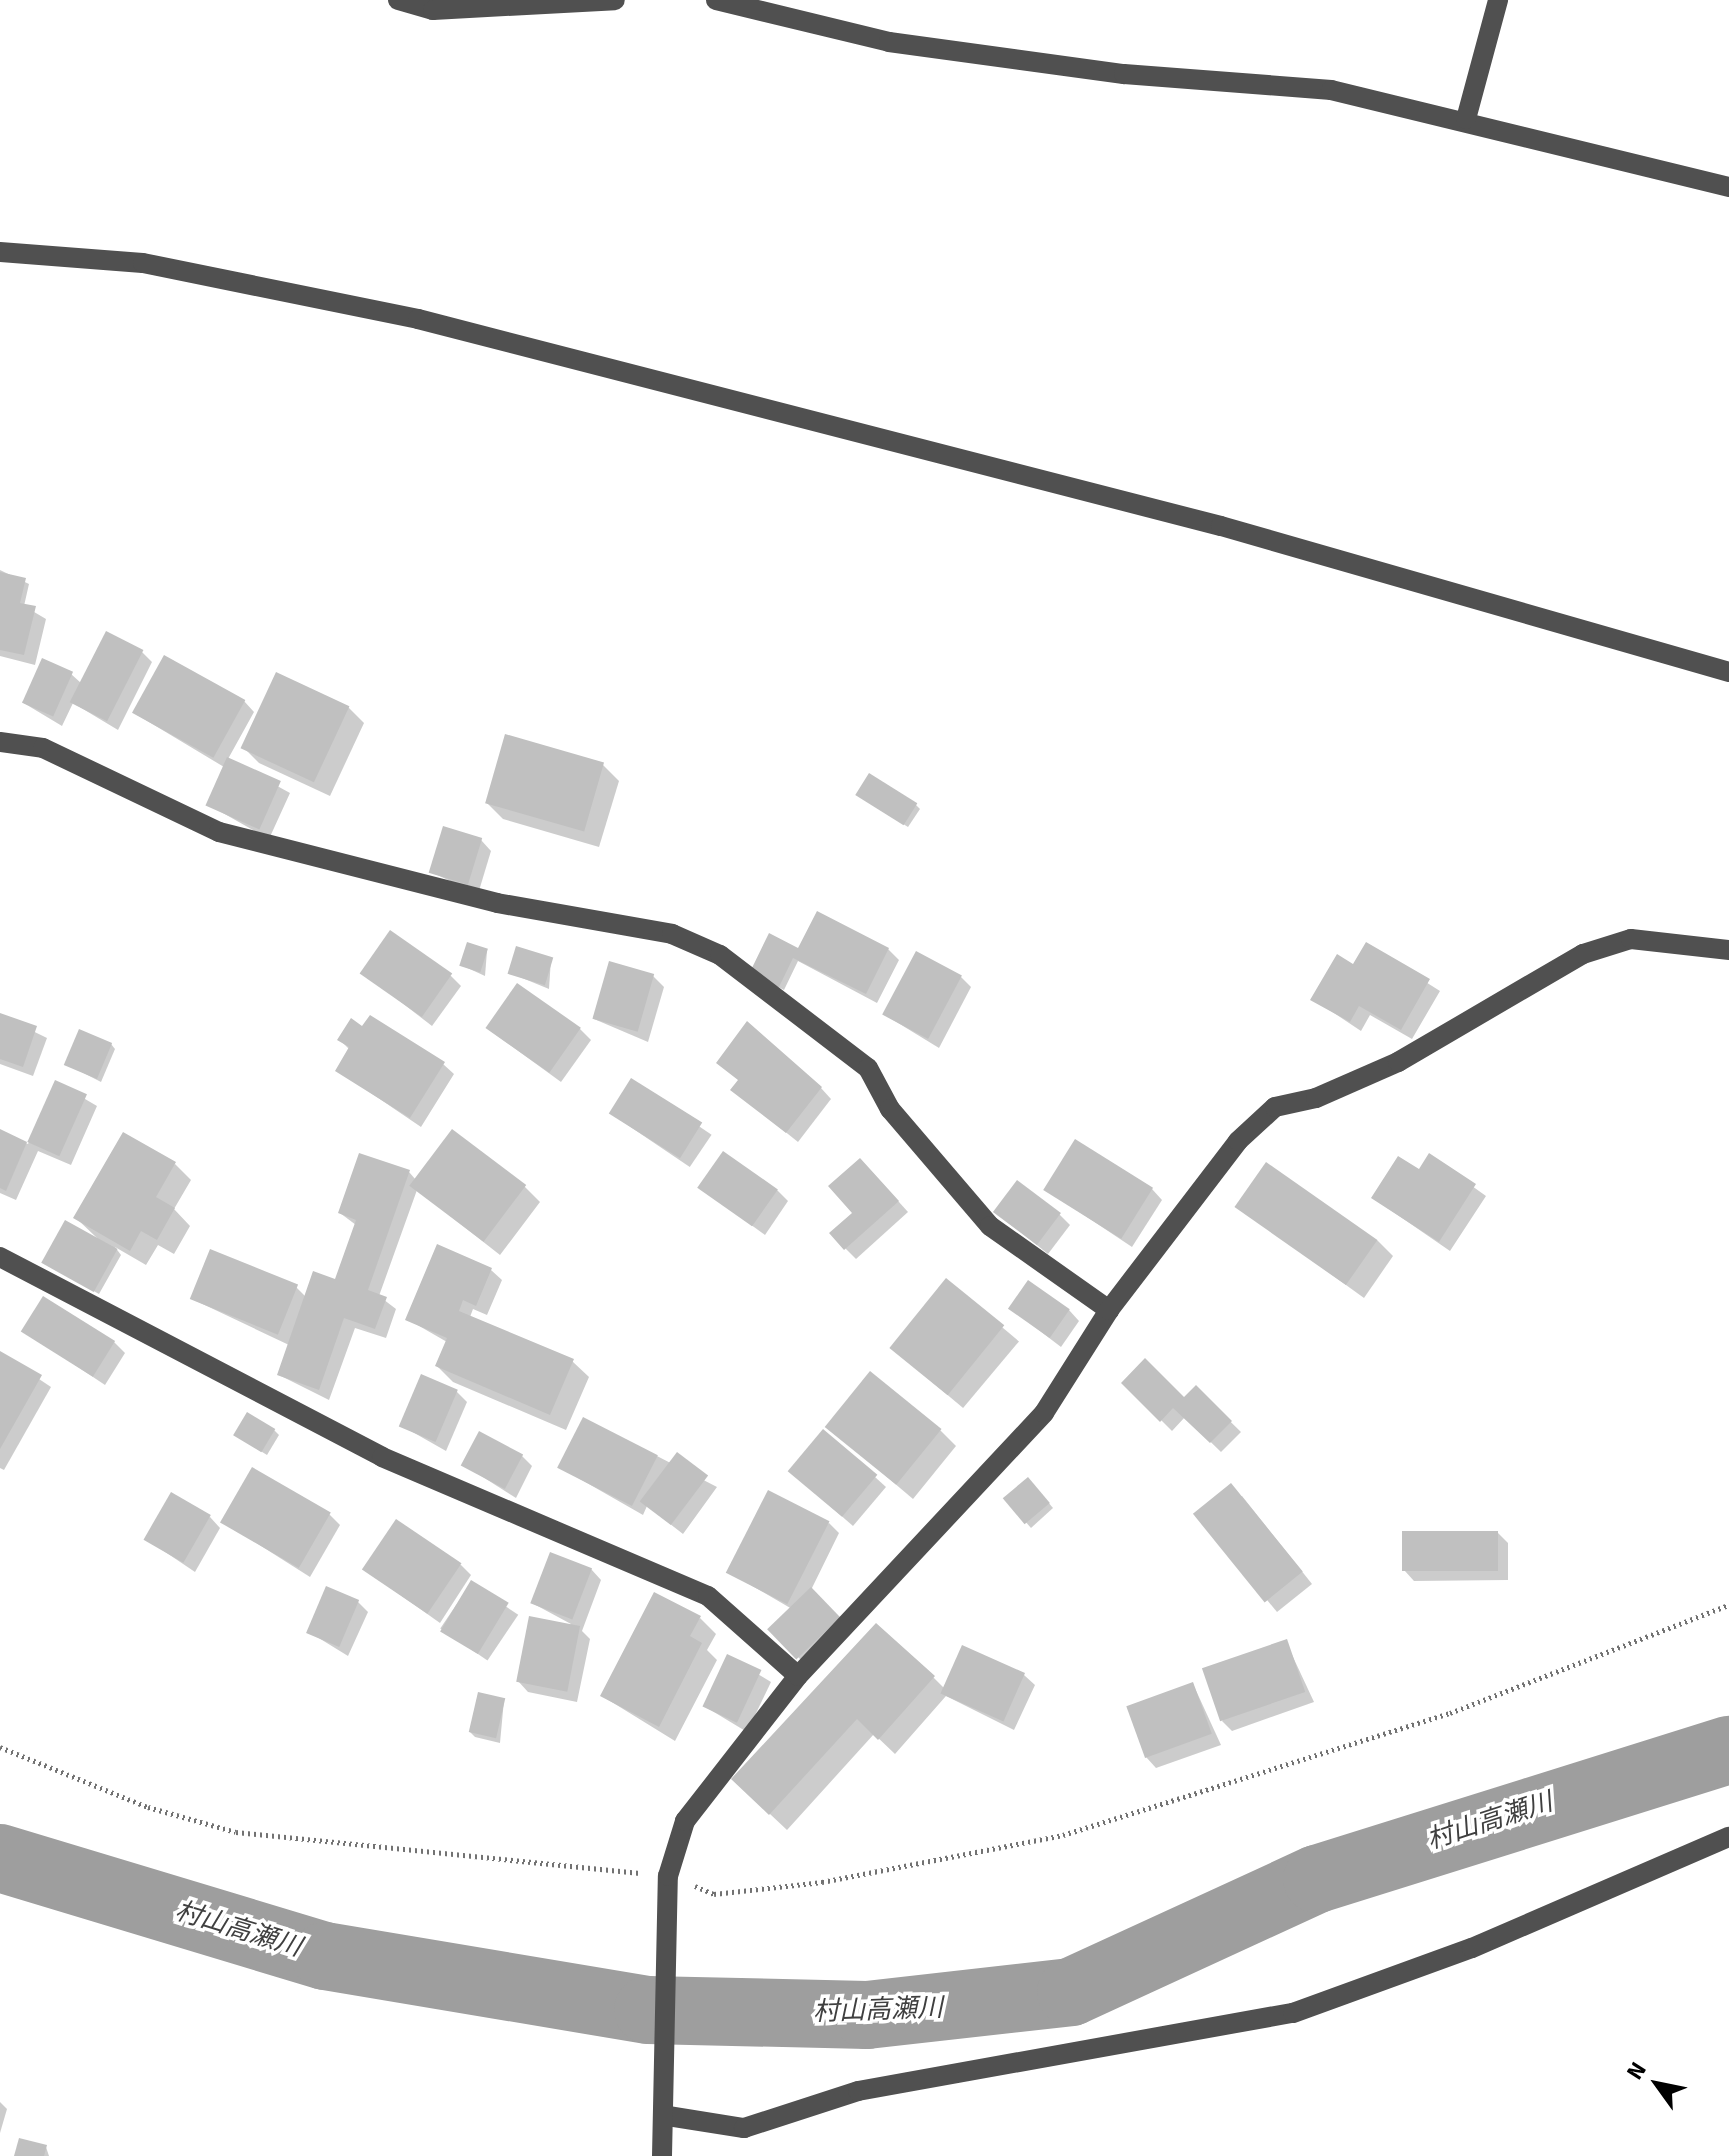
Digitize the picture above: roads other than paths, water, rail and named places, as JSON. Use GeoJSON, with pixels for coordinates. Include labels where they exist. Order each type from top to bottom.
{"type":"FeatureCollection","features":[{"type":"Feature","properties":{"kind":"street"},"geometry":{"type":"LineString","coordinates":[[398,0],[433,10],[615,0]]}},
{"type":"Feature","properties":{"kind":"street"},"geometry":{"type":"LineString","coordinates":[[716,0],[889,42],[1124,74],[1331,90],[1466,119],[1729,187]]}},
{"type":"Feature","properties":{"kind":"street"},"geometry":{"type":"LineString","coordinates":[[1466,119],[1498,0]]}},
{"type":"Feature","properties":{"kind":"street"},"geometry":{"type":"LineString","coordinates":[[0,252],[143,263],[418,319],[1221,526],[1729,672]]}},
{"type":"Feature","properties":{"kind":"street"},"geometry":{"type":"LineString","coordinates":[[0,742],[72,760],[219,832],[497,903],[672,934],[720,955],[868,1068],[890,1109],[990,1226],[1109,1310]]}},
{"type":"Feature","properties":{"kind":"street"},"geometry":{"type":"LineString","coordinates":[[662,2156],[668,2116],[668,1876],[685,1821],[798,1676],[1044,1413],[1109,1310],[1238,1141],[1275,1107],[1316,1098],[1398,1062],[1583,954],[1631,939],[1729,950]]}},
{"type":"Feature","properties":{"kind":"street"},"geometry":{"type":"LineString","coordinates":[[0,1257],[382,1457],[708,1596],[798,1676]]}},
{"type":"Feature","properties":{"kind":"street"},"geometry":{"type":"LineString","coordinates":[[668,2116],[744,2128],[858,2091],[1293,2013],[1472,1948],[1729,1837]]}},
{"type":"Feature","properties":{"kind":"waterway","name":"村山高瀬川"},"geometry":{"type":"LineString","coordinates":[[0,1858],[325,1956],[648,2010],[867,2015],[1071,1992],[1317,1879],[1729,1750]]}}]}
